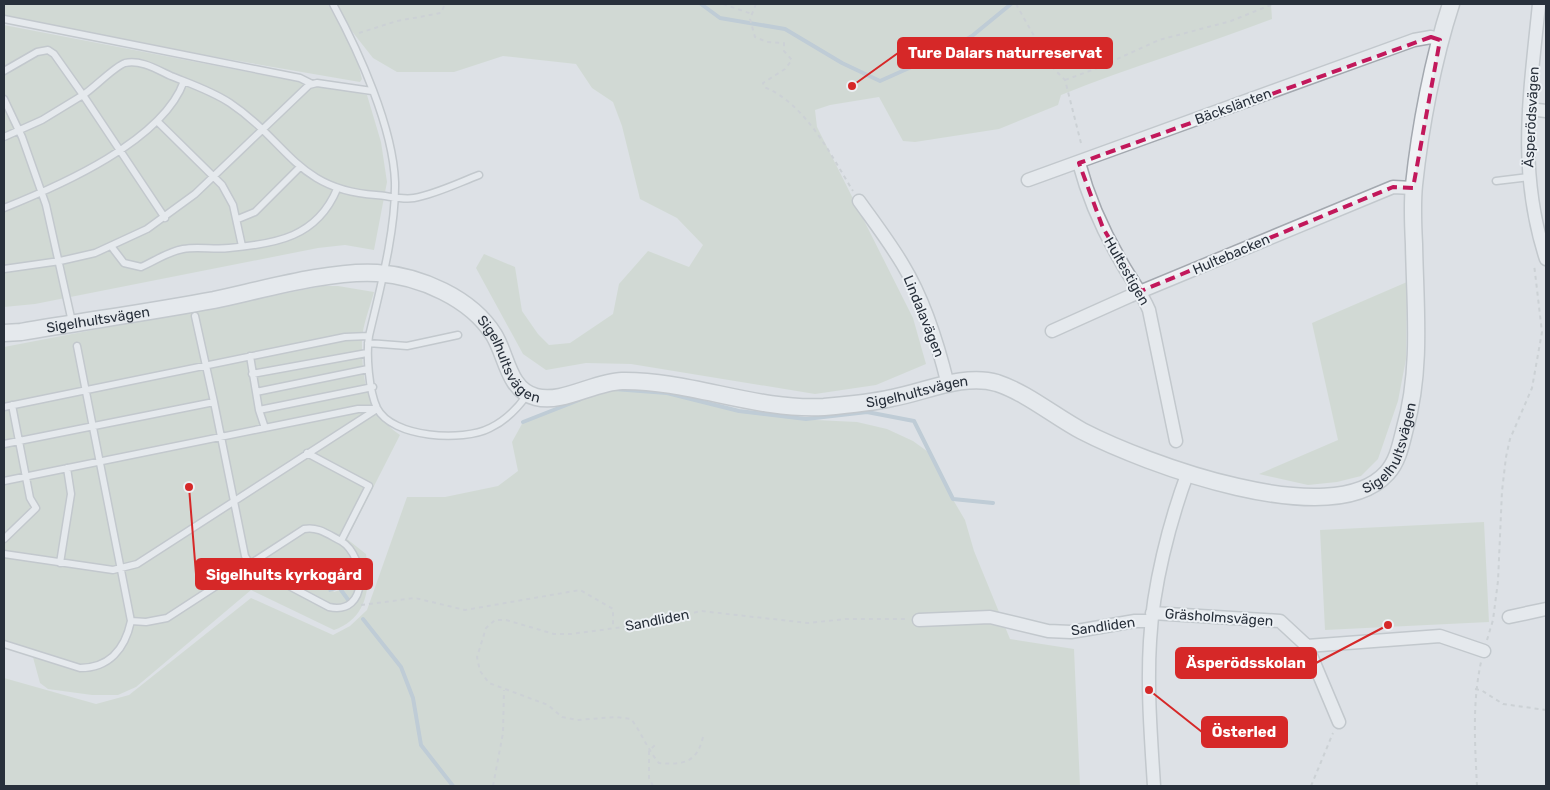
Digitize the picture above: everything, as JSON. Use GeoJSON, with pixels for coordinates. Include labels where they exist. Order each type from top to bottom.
{"type":"FeatureCollection","features":[{"type":"Feature","properties":{"kind":"street","name":"Sigelhultsvägen"},"geometry":{"type":"LineString","coordinates":[[4,333],[21,332],[178,307],[346,274],[383,274],[435,287],[476,314],[495,336],[514,382],[534,397],[550,398],[602,383],[628,381],[664,384],[766,403],[820,407],[890,399],[976,380],[994,382],[1009,388],[1084,431],[1188,472],[1258,491],[1322,498],[1341,496],[1368,488],[1392,467],[1410,411],[1416,356],[1413,188],[1440,40],[1451,4]]}},
{"type":"Feature","properties":{"kind":"street","name":"Äsperödsvägen"},"geometry":{"type":"LineString","coordinates":[[1539,4],[1526,146],[1540,260]]}},
{"type":"Feature","properties":{"kind":"street","name":"Bäckslänten"},"geometry":{"type":"LineString","coordinates":[[1028,180],[1414,40],[1431,38],[1440,40]]}},
{"type":"Feature","properties":{"kind":"street"},"geometry":{"type":"LineString","coordinates":[[1529,109],[1546,111]]}},
{"type":"Feature","properties":{"kind":"street","name":"Hultestigen"},"geometry":{"type":"LineString","coordinates":[[1082,161],[1102,228],[1121,262],[1141,291],[1150,310],[1176,441]]}},
{"type":"Feature","properties":{"kind":"street","name":"Hultebacken"},"geometry":{"type":"LineString","coordinates":[[1052,331],[1141,291],[1393,187],[1413,188]]}},
{"type":"Feature","properties":{"kind":"street","name":"Lindalavägen"},"geometry":{"type":"LineString","coordinates":[[859,201],[904,266],[932,328],[948,385]]}},
{"type":"Feature","properties":{"kind":"street"},"geometry":{"type":"LineString","coordinates":[[1154,786],[1149,673],[1152,617],[1172,523],[1188,472]]}},
{"type":"Feature","properties":{"kind":"street"},"geometry":{"type":"LineString","coordinates":[[1509,618],[1546,609]]}},
{"type":"Feature","properties":{"kind":"street","name":"Sandliden"},"geometry":{"type":"LineString","coordinates":[[919,620],[990,617],[1033,628],[1072,632],[1152,617]]}},
{"type":"Feature","properties":{"kind":"street","name":"Gräsholmsvägen"},"geometry":{"type":"LineString","coordinates":[[1152,617],[1280,621],[1307,646],[1339,722]]}},
{"type":"Feature","properties":{"kind":"street"},"geometry":{"type":"LineString","coordinates":[[1307,646],[1440,636],[1484,651]]}},
{"type":"Feature","properties":{"kind":"lane"},"geometry":{"type":"LineString","coordinates":[[333,4],[350,36],[372,91],[390,153],[395,197],[383,274],[367,352],[368,369],[378,409],[399,427],[416,432],[461,437],[490,428],[510,415],[528,394]]}},
{"type":"Feature","properties":{"kind":"lane"},"geometry":{"type":"LineString","coordinates":[[4,19],[300,78],[312,84],[372,91]]}},
{"type":"Feature","properties":{"kind":"lane"},"geometry":{"type":"LineString","coordinates":[[4,71],[37,52],[48,50],[54,54],[165,218]]}},
{"type":"Feature","properties":{"kind":"lane"},"geometry":{"type":"LineString","coordinates":[[4,138],[99,85],[117,66],[126,62],[139,63],[184,81],[230,103],[263,130],[309,175],[349,193],[413,198],[479,175]]}},
{"type":"Feature","properties":{"kind":"lane"},"geometry":{"type":"LineString","coordinates":[[4,208],[74,177],[119,150],[157,121],[177,97],[184,81]]}},
{"type":"Feature","properties":{"kind":"lane"},"geometry":{"type":"LineString","coordinates":[[4,269],[60,261],[111,246],[165,218],[214,177],[312,84]]}},
{"type":"Feature","properties":{"kind":"lane"},"geometry":{"type":"LineString","coordinates":[[4,99],[19,131],[42,192],[60,261],[72,323]]}},
{"type":"Feature","properties":{"kind":"lane"},"geometry":{"type":"LineString","coordinates":[[157,121],[214,177],[229,196],[238,219],[242,246]]}},
{"type":"Feature","properties":{"kind":"lane"},"geometry":{"type":"LineString","coordinates":[[238,219],[254,212],[300,166]]}},
{"type":"Feature","properties":{"kind":"lane"},"geometry":{"type":"LineString","coordinates":[[1496,181],[1529,177]]}},
{"type":"Feature","properties":{"kind":"lane"},"geometry":{"type":"LineString","coordinates":[[111,246],[124,263],[141,267],[160,256],[183,249],[242,246],[295,236],[306,230],[325,213],[337,189]]}},
{"type":"Feature","properties":{"kind":"lane"},"geometry":{"type":"LineString","coordinates":[[131,621],[146,622],[167,618],[250,564],[304,529],[312,527],[341,541],[352,550],[358,564],[359,582],[353,602],[349,607],[338,609],[328,607],[250,564],[245,556],[196,316]]}},
{"type":"Feature","properties":{"kind":"lane"},"geometry":{"type":"LineString","coordinates":[[4,407],[346,337],[407,346],[458,335]]}},
{"type":"Feature","properties":{"kind":"lane"},"geometry":{"type":"LineString","coordinates":[[4,644],[80,668],[92,668],[113,657],[122,646],[131,621],[77,346]]}},
{"type":"Feature","properties":{"kind":"lane"},"geometry":{"type":"LineString","coordinates":[[252,374],[367,352]]}},
{"type":"Feature","properties":{"kind":"lane"},"geometry":{"type":"LineString","coordinates":[[250,356],[259,410],[265,428]]}},
{"type":"Feature","properties":{"kind":"lane"},"geometry":{"type":"LineString","coordinates":[[256,392],[368,369]]}},
{"type":"Feature","properties":{"kind":"lane"},"geometry":{"type":"LineString","coordinates":[[259,410],[373,387]]}},
{"type":"Feature","properties":{"kind":"lane"},"geometry":{"type":"LineString","coordinates":[[4,444],[214,402]]}},
{"type":"Feature","properties":{"kind":"lane"},"geometry":{"type":"LineString","coordinates":[[4,539],[36,508],[30,498],[12,405]]}},
{"type":"Feature","properties":{"kind":"lane"},"geometry":{"type":"LineString","coordinates":[[4,481],[358,409],[378,409]]}},
{"type":"Feature","properties":{"kind":"lane"},"geometry":{"type":"LineString","coordinates":[[4,554],[60,564],[113,570],[121,569],[146,559],[234,500],[378,409]]}},
{"type":"Feature","properties":{"kind":"lane"},"geometry":{"type":"LineString","coordinates":[[308,453],[369,486],[341,541]]}},
{"type":"Feature","properties":{"kind":"lane"},"geometry":{"type":"LineString","coordinates":[[60,564],[71,494],[67,468]]}},
{"type":"Feature","properties":{"kind":"path"},"geometry":{"type":"LineString","coordinates":[[350,36],[397,21],[440,13],[445,4]]}},
{"type":"Feature","properties":{"kind":"path"},"geometry":{"type":"LineString","coordinates":[[723,4],[752,14]]}},
{"type":"Feature","properties":{"kind":"path"},"geometry":{"type":"LineString","coordinates":[[756,4],[750,19],[755,37],[767,42],[784,43],[784,51],[792,60],[785,69],[763,82],[764,88],[778,93],[817,131],[859,201]]}},
{"type":"Feature","properties":{"kind":"path"},"geometry":{"type":"LineString","coordinates":[[1016,4],[1051,66],[1065,80],[1082,161]]}},
{"type":"Feature","properties":{"kind":"path"},"geometry":{"type":"LineString","coordinates":[[1065,80],[1095,70],[1159,40],[1231,21],[1272,4]]}},
{"type":"Feature","properties":{"kind":"path"},"geometry":{"type":"LineString","coordinates":[[1477,786],[1473,714],[1475,689],[1493,620],[1498,582],[1502,491],[1506,457],[1510,439],[1532,388],[1542,332],[1540,260]]}},
{"type":"Feature","properties":{"kind":"path"},"geometry":{"type":"LineString","coordinates":[[353,602],[358,605],[415,598],[465,610],[580,590],[613,609],[613,628]]}},
{"type":"Feature","properties":{"kind":"path","name":"Sandliden"},"geometry":{"type":"LineString","coordinates":[[649,752],[639,729],[631,719],[616,716],[577,720],[562,717],[548,705],[489,683],[480,671],[477,657],[486,628],[495,620],[506,620],[554,634],[613,628],[701,611],[808,623],[846,619],[919,620]]}},
{"type":"Feature","properties":{"kind":"path"},"geometry":{"type":"LineString","coordinates":[[1475,689],[1482,690],[1503,704],[1546,710]]}},
{"type":"Feature","properties":{"kind":"path"},"geometry":{"type":"LineString","coordinates":[[494,786],[503,732],[504,690]]}},
{"type":"Feature","properties":{"kind":"path"},"geometry":{"type":"LineString","coordinates":[[1311,786],[1339,722]]}},
{"type":"Feature","properties":{"kind":"path"},"geometry":{"type":"LineString","coordinates":[[649,752],[659,763],[678,764],[692,759],[700,749],[702,737]]}},
{"type":"Feature","properties":{"kind":"path"},"geometry":{"type":"LineString","coordinates":[[653,786],[649,778],[649,752],[656,744]]}},
{"type":"Feature","properties":{"kind":"highlighted area"},"geometry":{"type":"Polygon","coordinates":[[[1431,37],[1440,40],[1413,188],[1393,187],[1141,291],[1103,228],[1079,163],[1431,37]]]}},
{"type":"Feature","properties":{"kind":"green space"},"geometry":{"type":"Polygon","coordinates":[[[4,4],[328,4],[356,56],[362,79],[360,82],[164,48],[4,15],[4,4]]]}},
{"type":"Feature","properties":{"kind":"green space"},"geometry":{"type":"Polygon","coordinates":[[[338,4],[1271,4],[1272,19],[1061,95],[1058,105],[999,129],[915,142],[903,141],[879,97],[830,105],[815,110],[817,127],[913,318],[926,364],[876,385],[815,394],[631,364],[586,363],[546,370],[523,354],[476,268],[484,254],[515,267],[522,311],[538,334],[549,345],[570,343],[613,314],[619,284],[648,251],[689,267],[703,245],[677,218],[640,199],[622,126],[613,102],[592,88],[576,64],[503,56],[454,72],[397,72],[373,58],[343,20],[338,4]]]}},
{"type":"Feature","properties":{"kind":"green space"},"geometry":{"type":"Polygon","coordinates":[[[4,25],[367,95],[381,142],[387,182],[374,250],[345,245],[318,248],[35,304],[4,307],[4,25]]]}},
{"type":"Feature","properties":{"kind":"green space"},"geometry":{"type":"Polygon","coordinates":[[[1407,282],[1406,359],[1398,401],[1378,459],[1361,476],[1337,482],[1308,485],[1259,474],[1338,440],[1312,323],[1407,282]]]}},
{"type":"Feature","properties":{"kind":"green space"},"geometry":{"type":"Polygon","coordinates":[[[323,286],[338,286],[374,292],[362,338],[363,372],[374,407],[389,426],[400,435],[347,539],[366,554],[368,578],[365,600],[354,618],[334,630],[251,590],[136,687],[118,695],[92,695],[48,689],[40,683],[31,650],[4,640],[4,347],[323,286]],[[336,569],[325,579],[334,592],[354,585],[349,575],[336,569]]]}},
{"type":"Feature","properties":{"kind":"green space"},"geometry":{"type":"Polygon","coordinates":[[[617,386],[651,389],[725,409],[816,420],[857,422],[887,429],[913,441],[931,454],[945,486],[965,520],[974,551],[1010,639],[1074,649],[1080,786],[4,786],[4,678],[96,704],[129,695],[251,598],[333,635],[350,626],[367,610],[407,497],[445,497],[498,486],[518,471],[512,442],[523,422],[593,393],[617,386]]]}},
{"type":"Feature","properties":{"kind":"green space"},"geometry":{"type":"Polygon","coordinates":[[[1484,522],[1489,622],[1325,630],[1320,530],[1484,522]]]}},
{"type":"Feature","properties":{"kind":"water"},"geometry":{"type":"Polygon","coordinates":[[[336,569],[354,579],[354,585],[329,592],[325,579],[336,569]]]}},
{"type":"Feature","properties":{"kind":"waterway"},"geometry":{"type":"LineString","coordinates":[[701,4],[720,18],[785,29],[842,63],[880,81],[945,52],[972,36],[1011,4]]}},
{"type":"Feature","properties":{"kind":"waterway"},"geometry":{"type":"LineString","coordinates":[[614,389],[667,393],[739,411],[806,419],[867,412],[914,421],[953,499],[993,503]]}},
{"type":"Feature","properties":{"kind":"waterway"},"geometry":{"type":"LineString","coordinates":[[523,422],[579,400]]}},
{"type":"Feature","properties":{"kind":"waterway"},"geometry":{"type":"LineString","coordinates":[[341,590],[349,601]]}},
{"type":"Feature","properties":{"kind":"waterway"},"geometry":{"type":"LineString","coordinates":[[363,619],[401,667],[413,698],[421,745],[453,786]]}},
{"type":"Feature","properties":{"kind":"place","name":"Ture Dalars naturreservat"},"geometry":{"type":"Point","coordinates":[852,86]}},
{"type":"Feature","properties":{"kind":"place","name":"Sigelhults kyrkogård"},"geometry":{"type":"Point","coordinates":[189,487]}},
{"type":"Feature","properties":{"kind":"place","name":"Äsperödsskolan"},"geometry":{"type":"Point","coordinates":[1388,625]}},
{"type":"Feature","properties":{"kind":"place","name":"Österled"},"geometry":{"type":"Point","coordinates":[1149,690]}}]}
